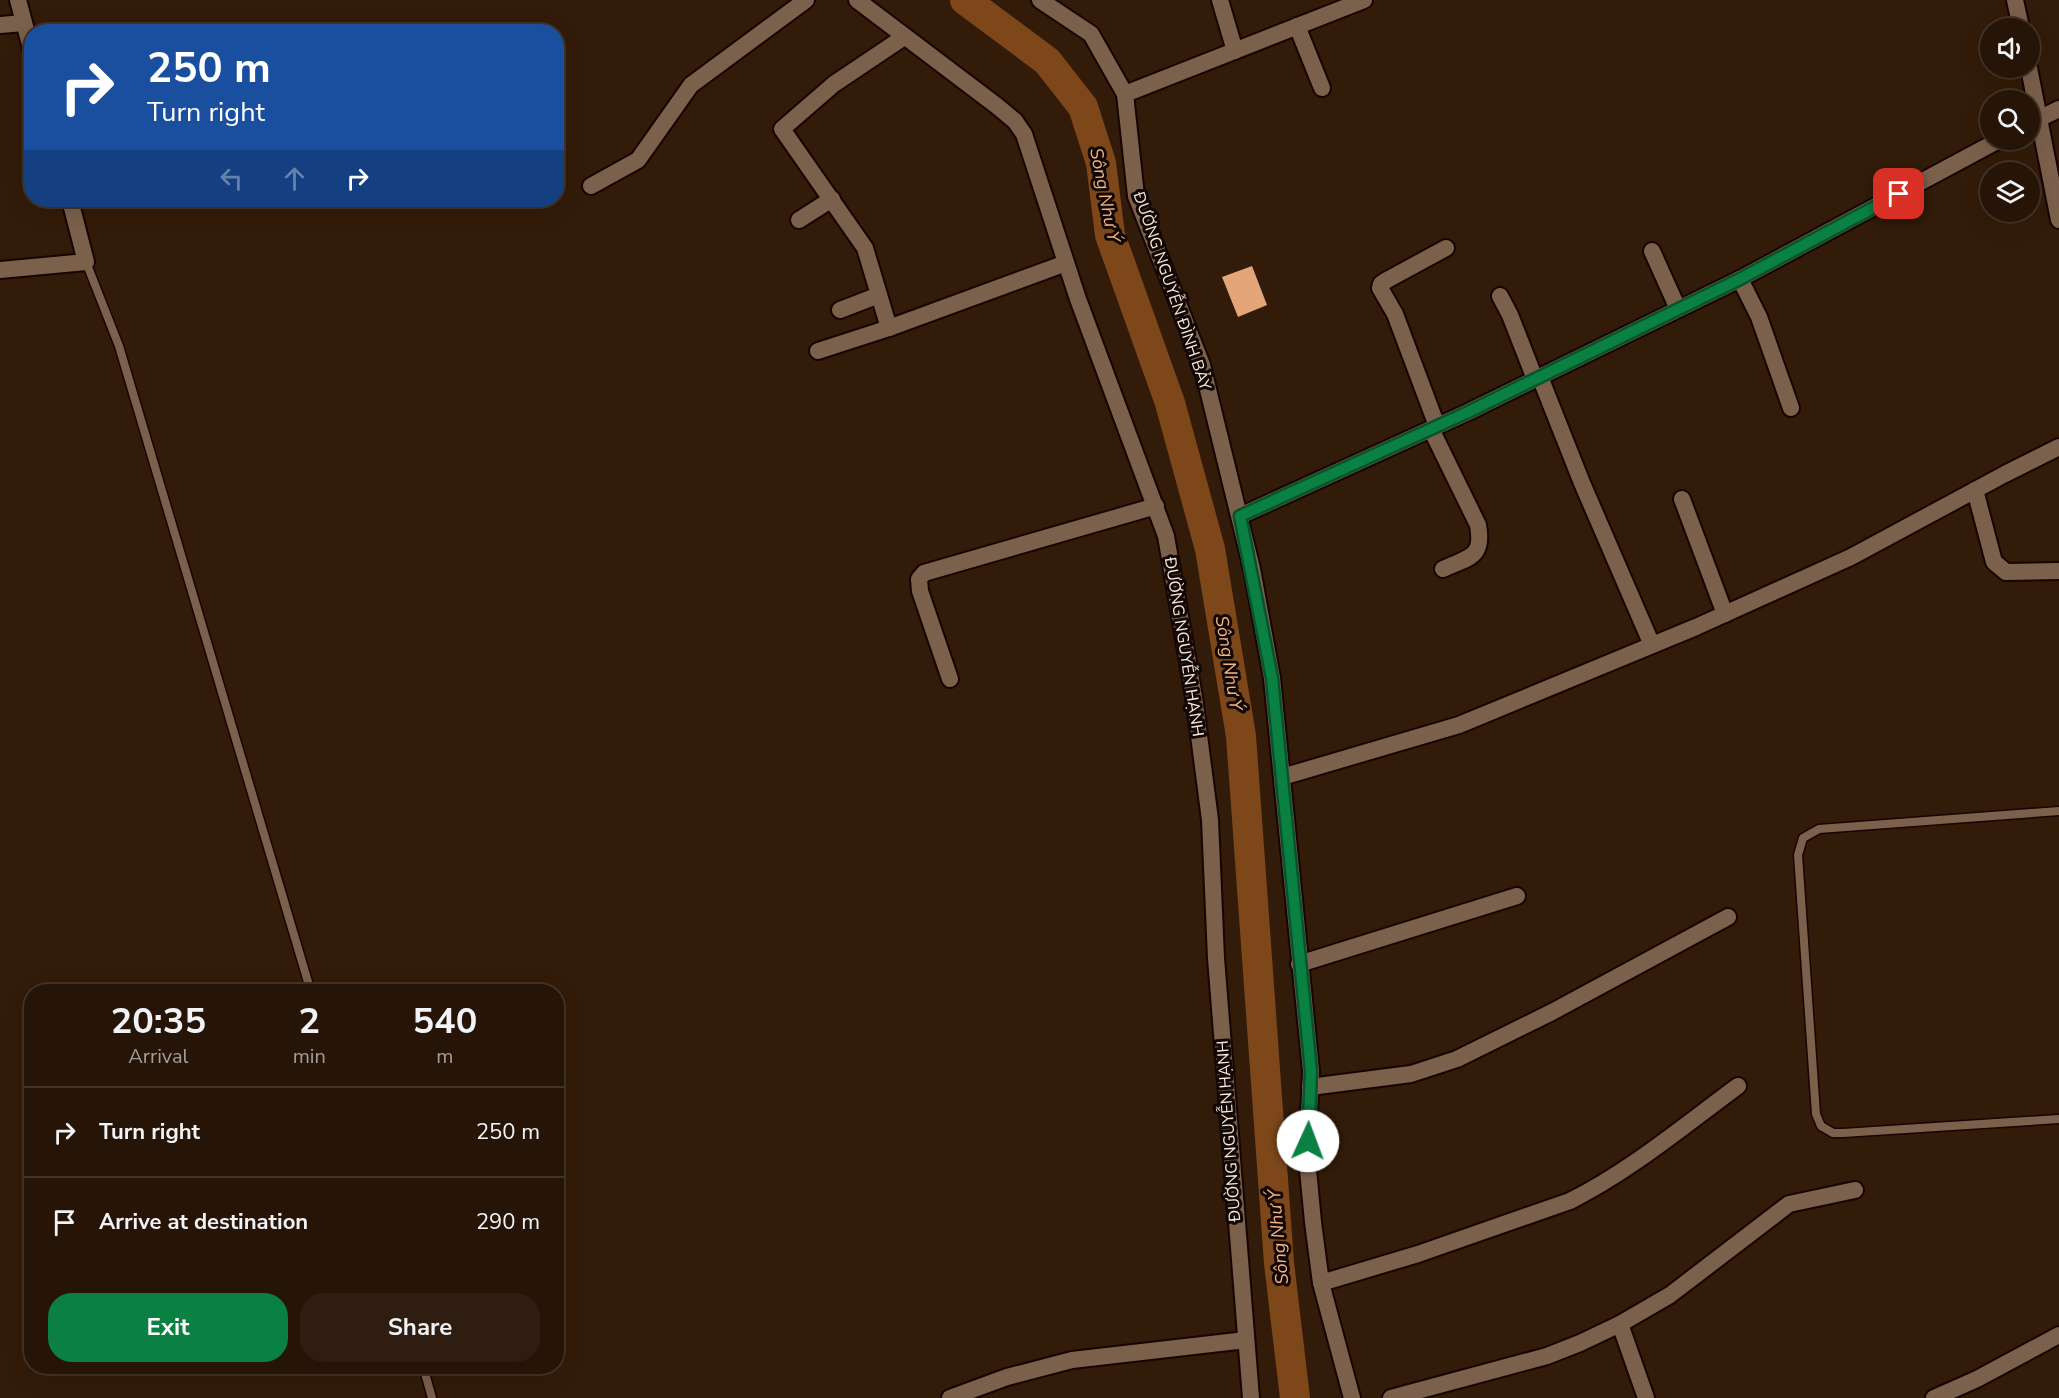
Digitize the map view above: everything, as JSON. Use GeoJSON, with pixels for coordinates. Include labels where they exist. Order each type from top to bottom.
{"type":"FeatureCollection","features":[{"type":"Feature","properties":{"kind":"street"},"geometry":{"type":"LineString","coordinates":[[0,25],[24,23],[18,0]]}},
{"type":"Feature","properties":{"kind":"street"},"geometry":{"type":"LineString","coordinates":[[591,186],[638,160],[691,85],[806,0]]}},
{"type":"Feature","properties":{"kind":"street","name":"ĐƯỜNG NGUYỄN HẠNH"},"geometry":{"type":"LineString","coordinates":[[857,0],[997,106],[1015,121],[1024,134],[1066,263],[1166,536],[1192,686],[1210,820],[1217,969],[1251,1398]]}},
{"type":"Feature","properties":{"kind":"street","name":"ĐƯỜNG NGUYỄN ĐÌNH BẢY"},"geometry":{"type":"LineString","coordinates":[[1040,0],[1091,34],[1125,94],[1136,196],[1202,365],[1240,516],[1272,678],[1311,1071],[1307,1159],[1321,1283],[1352,1398]]}},
{"type":"Feature","properties":{"kind":"street"},"geometry":{"type":"LineString","coordinates":[[1220,0],[1235,51]]}},
{"type":"Feature","properties":{"kind":"street"},"geometry":{"type":"LineString","coordinates":[[1125,94],[1364,0]]}},
{"type":"Feature","properties":{"kind":"street"},"geometry":{"type":"LineString","coordinates":[[2015,0],[2019,18]]}},
{"type":"Feature","properties":{"kind":"street"},"geometry":{"type":"LineString","coordinates":[[1297,26],[1322,88]]}},
{"type":"Feature","properties":{"kind":"street"},"geometry":{"type":"LineString","coordinates":[[889,328],[865,248],[782,129],[834,84],[904,37]]}},
{"type":"Feature","properties":{"kind":"street"},"geometry":{"type":"LineString","coordinates":[[2040,118],[2059,109]]}},
{"type":"Feature","properties":{"kind":"street"},"geometry":{"type":"LineString","coordinates":[[2040,142],[2059,220]]}},
{"type":"Feature","properties":{"kind":"street"},"geometry":{"type":"LineString","coordinates":[[1240,516],[1434,427],[1740,279],[1980,150]]}},
{"type":"Feature","properties":{"kind":"street"},"geometry":{"type":"LineString","coordinates":[[799,220],[832,199]]}},
{"type":"Feature","properties":{"kind":"street"},"geometry":{"type":"LineString","coordinates":[[0,270],[86,262],[72,207]]}},
{"type":"Feature","properties":{"kind":"street"},"geometry":{"type":"LineString","coordinates":[[1443,569],[1472,555],[1478,549],[1481,541],[1478,525],[1434,427],[1395,314],[1380,288],[1381,284],[1387,280],[1446,248]]}},
{"type":"Feature","properties":{"kind":"street"},"geometry":{"type":"LineString","coordinates":[[1652,251],[1678,309]]}},
{"type":"Feature","properties":{"kind":"street"},"geometry":{"type":"LineString","coordinates":[[818,351],[889,328],[1066,263]]}},
{"type":"Feature","properties":{"kind":"street"},"geometry":{"type":"LineString","coordinates":[[1740,279],[1759,317],[1791,408]]}},
{"type":"Feature","properties":{"kind":"street"},"geometry":{"type":"LineString","coordinates":[[840,310],[879,295]]}},
{"type":"Feature","properties":{"kind":"street"},"geometry":{"type":"LineString","coordinates":[[1500,296],[1652,645]]}},
{"type":"Feature","properties":{"kind":"street"},"geometry":{"type":"LineString","coordinates":[[1282,777],[1459,725],[1725,614],[1851,557],[2059,447]]}},
{"type":"Feature","properties":{"kind":"street"},"geometry":{"type":"LineString","coordinates":[[1975,490],[1994,562],[2000,570],[2006,572],[2059,571]]}},
{"type":"Feature","properties":{"kind":"street"},"geometry":{"type":"LineString","coordinates":[[1682,499],[1725,614]]}},
{"type":"Feature","properties":{"kind":"street"},"geometry":{"type":"LineString","coordinates":[[951,679],[920,591],[919,579],[924,573],[1156,506]]}},
{"type":"Feature","properties":{"kind":"street"},"geometry":{"type":"LineString","coordinates":[[1299,964],[1517,896]]}},
{"type":"Feature","properties":{"kind":"street"},"geometry":{"type":"LineString","coordinates":[[1310,1087],[1411,1074],[1457,1059],[1728,917]]}},
{"type":"Feature","properties":{"kind":"street"},"geometry":{"type":"LineString","coordinates":[[1321,1283],[1418,1254],[1570,1201],[1586,1193],[1659,1144],[1738,1086]]}},
{"type":"Feature","properties":{"kind":"street"},"geometry":{"type":"LineString","coordinates":[[1391,1398],[1547,1356],[1620,1324],[1670,1295],[1789,1204],[1809,1197],[1855,1190]]}},
{"type":"Feature","properties":{"kind":"street"},"geometry":{"type":"LineString","coordinates":[[1620,1324],[1646,1398]]}},
{"type":"Feature","properties":{"kind":"street"},"geometry":{"type":"LineString","coordinates":[[1934,1398],[1977,1379],[2059,1335]]}},
{"type":"Feature","properties":{"kind":"street"},"geometry":{"type":"LineString","coordinates":[[950,1398],[1007,1377],[1072,1360],[1246,1340]]}},
{"type":"Feature","properties":{"kind":"lane"},"geometry":{"type":"LineString","coordinates":[[86,262],[119,346],[309,984]]}},
{"type":"Feature","properties":{"kind":"lane"},"geometry":{"type":"LineString","coordinates":[[2059,811],[1819,829],[1803,838],[1798,855],[1816,1114],[1821,1126],[1833,1133],[1843,1133],[2059,1119]]}},
{"type":"Feature","properties":{"kind":"lane"},"geometry":{"type":"LineString","coordinates":[[425,1374],[432,1398]]}},
{"type":"Feature","properties":{"kind":"building"},"geometry":{"type":"Polygon","coordinates":[[[1252,266],[1267,305],[1238,317],[1222,277],[1252,266]]]}},
{"type":"Feature","properties":{"kind":"waterway","name":"Sông Như Ý"},"geometry":{"type":"LineString","coordinates":[[965,0],[1047,61],[1083,107],[1101,163],[1110,235],[1170,403],[1210,549],[1241,736],[1279,1263],[1295,1398]]}},
{"type":"Feature","properties":{"kind":"route"},"geometry":{"type":"LineString","coordinates":[[1308,1141],[1311,1071],[1288,860],[1272,678],[1240,516],[1466,413],[1740,279],[1899,194]]}}]}
